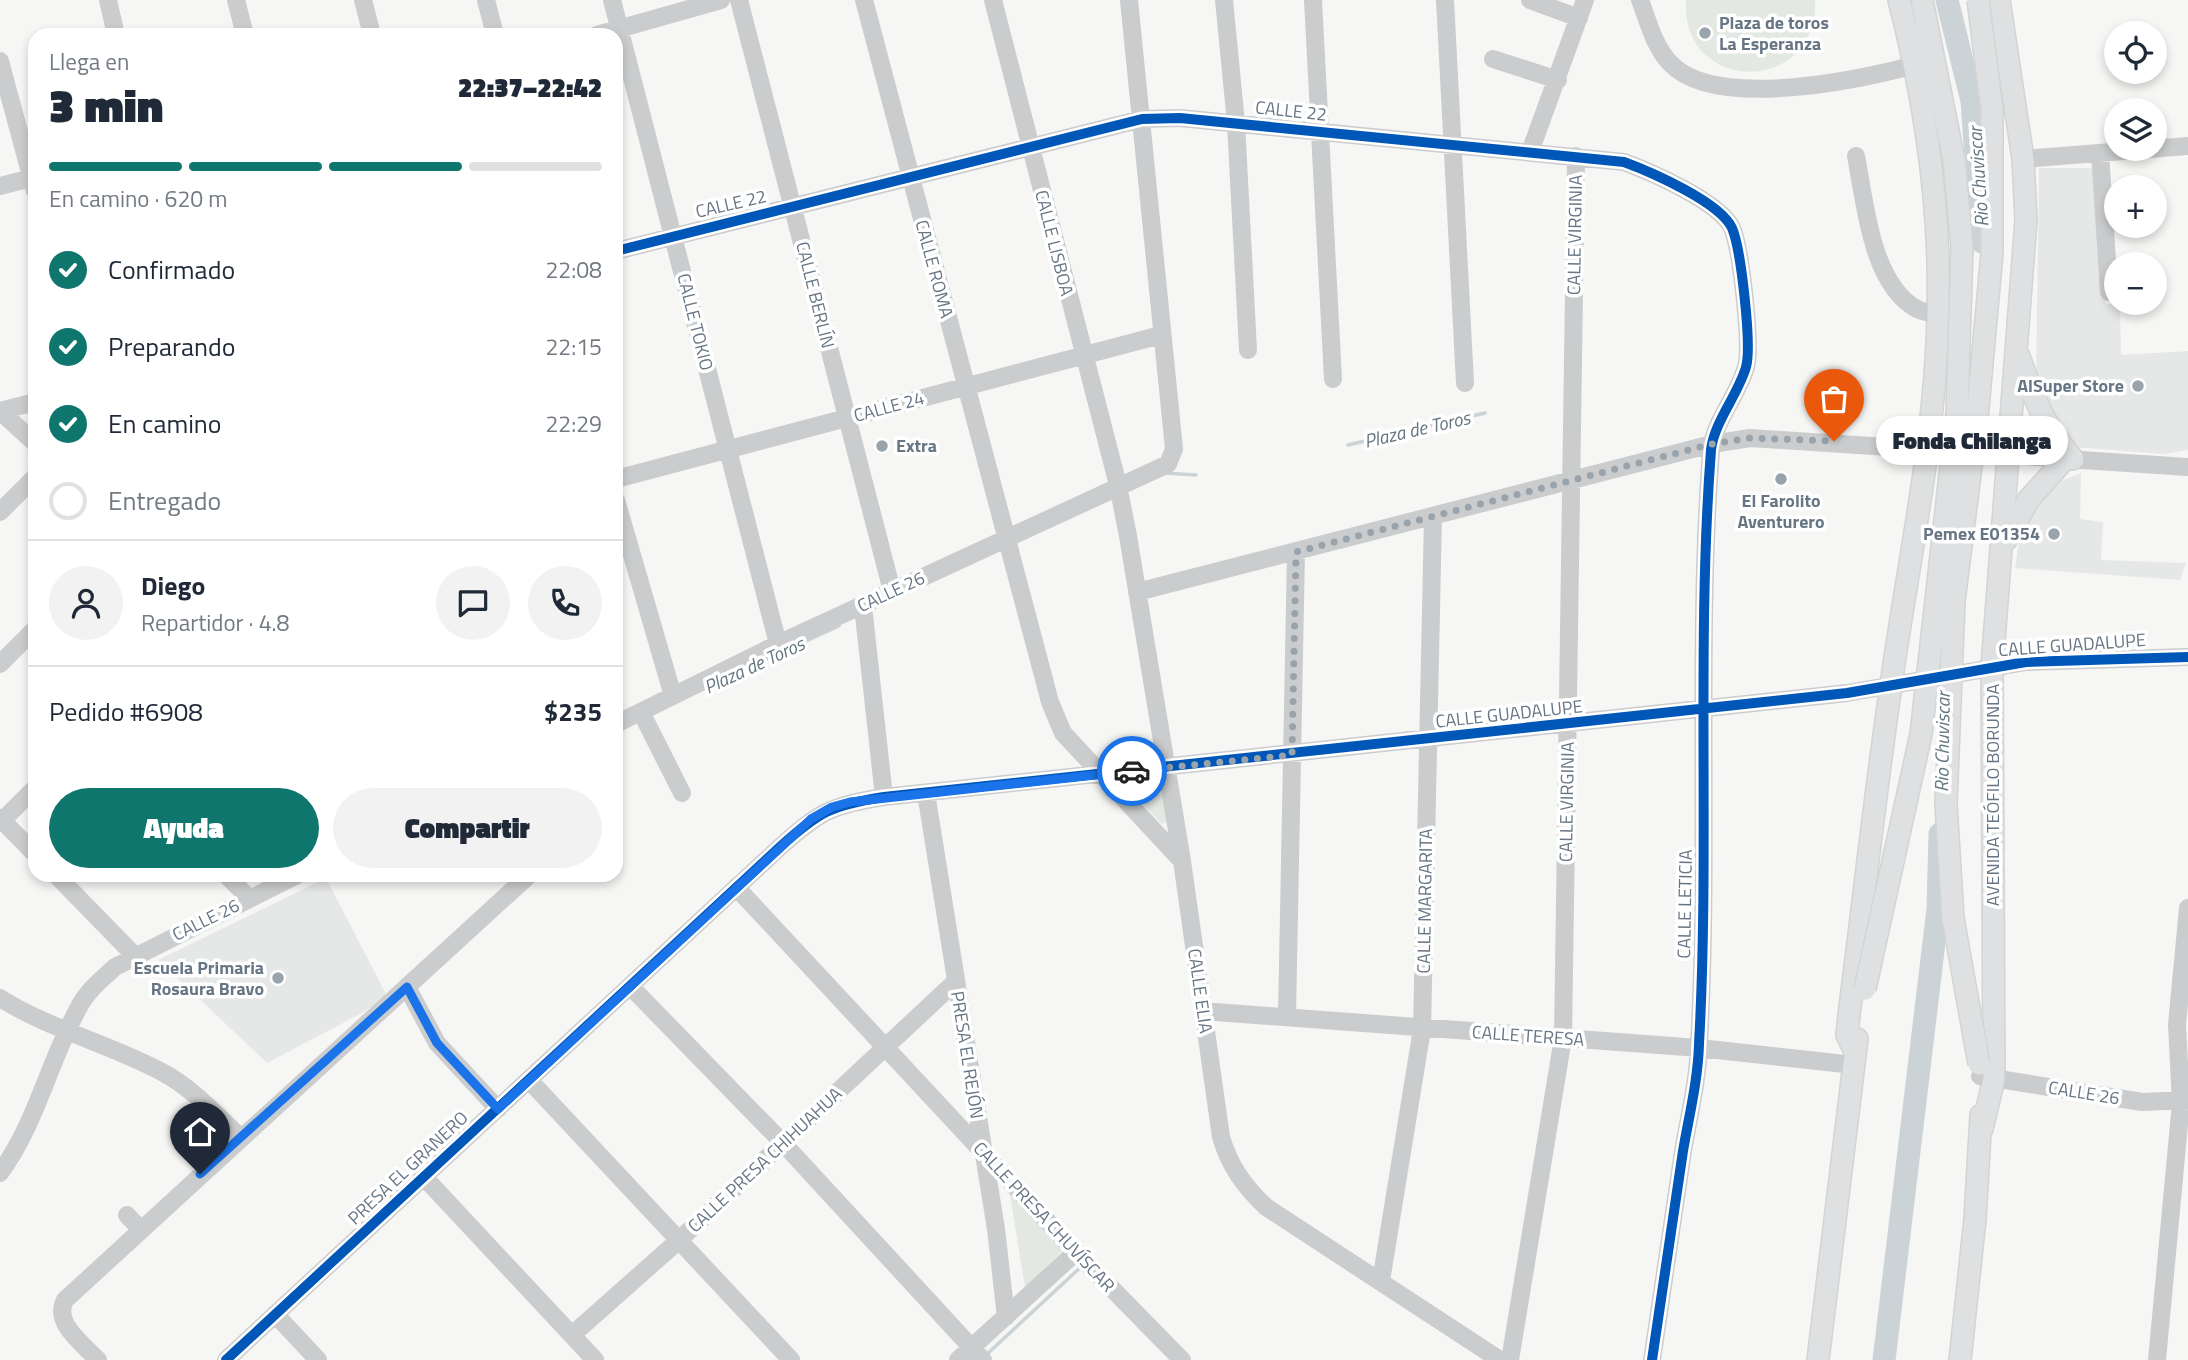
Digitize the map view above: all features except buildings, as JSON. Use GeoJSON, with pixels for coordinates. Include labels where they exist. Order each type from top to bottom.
{"type":"FeatureCollection","features":[{"type":"Feature","properties":{"kind":"main road"},"geometry":{"type":"LineString","coordinates":[[1855,1058],[1847,1035],[1849,1016],[1890,687],[1927,448],[1938,315],[1931,165],[1915,65],[1899,0]]}},
{"type":"Feature","properties":{"kind":"main road"},"geometry":{"type":"LineString","coordinates":[[1909,0],[1934,117],[1945,224],[1938,272]]}},
{"type":"Feature","properties":{"kind":"main road"},"geometry":{"type":"LineString","coordinates":[[1818,1360],[1865,989],[1921,734],[1957,413],[1960,210],[1937,61],[1922,0]]}},
{"type":"Feature","properties":{"kind":"main road"},"geometry":{"type":"LineString","coordinates":[[1960,1360],[1982,1129],[1984,1073],[1953,918],[1946,804],[1953,613],[1977,419],[1992,241],[1992,109],[1978,0]]}},
{"type":"Feature","properties":{"kind":"main road","name":"AVENIDA TEÓFILO BORUNDA"},"geometry":{"type":"LineString","coordinates":[[1984,1073],[1992,667],[2026,220],[2023,159],[1999,0]]}},
{"type":"Feature","properties":{"kind":"main road"},"geometry":{"type":"LineString","coordinates":[[2002,548],[2029,499],[2069,459],[2051,434],[2036,404],[2018,352]]}},
{"type":"Feature","properties":{"kind":"street"},"geometry":{"type":"LineString","coordinates":[[108,0],[114,28]]}},
{"type":"Feature","properties":{"kind":"street"},"geometry":{"type":"LineString","coordinates":[[236,0],[243,28]]}},
{"type":"Feature","properties":{"kind":"street"},"geometry":{"type":"LineString","coordinates":[[363,0],[370,28]]}},
{"type":"Feature","properties":{"kind":"street"},"geometry":{"type":"LineString","coordinates":[[486,0],[493,28]]}},
{"type":"Feature","properties":{"kind":"street","name":"CALLE TOKIO"},"geometry":{"type":"LineString","coordinates":[[612,0],[620,28]]}},
{"type":"Feature","properties":{"kind":"street"},"geometry":{"type":"LineString","coordinates":[[623,28],[721,0]]}},
{"type":"Feature","properties":{"kind":"street","name":"CALLE BERLÍN"},"geometry":{"type":"LineString","coordinates":[[739,0],[892,591]]}},
{"type":"Feature","properties":{"kind":"street","name":"CALLE ROMA"},"geometry":{"type":"LineString","coordinates":[[864,0],[1050,702],[1063,733],[1182,861]]}},
{"type":"Feature","properties":{"kind":"street","name":"CALLE LISBOA"},"geometry":{"type":"LineString","coordinates":[[993,0],[1082,355],[1118,485]]}},
{"type":"Feature","properties":{"kind":"street"},"geometry":{"type":"LineString","coordinates":[[1129,0],[1161,335]]}},
{"type":"Feature","properties":{"kind":"street"},"geometry":{"type":"LineString","coordinates":[[1224,0],[1236,123],[1248,350]]}},
{"type":"Feature","properties":{"kind":"street"},"geometry":{"type":"LineString","coordinates":[[1313,0],[1333,379]]}},
{"type":"Feature","properties":{"kind":"street"},"geometry":{"type":"LineString","coordinates":[[1445,0],[1455,145],[1465,383]]}},
{"type":"Feature","properties":{"kind":"street"},"geometry":{"type":"LineString","coordinates":[[1530,0],[1579,18]]}},
{"type":"Feature","properties":{"kind":"street"},"geometry":{"type":"LineString","coordinates":[[1530,152],[1585,0]]}},
{"type":"Feature","properties":{"kind":"street"},"geometry":{"type":"LineString","coordinates":[[1640,0],[1655,41],[1670,63],[1685,75],[1715,87],[1741,90],[1860,79],[1915,65]]}},
{"type":"Feature","properties":{"kind":"street","name":"CALLE TOKIO"},"geometry":{"type":"LineString","coordinates":[[623,41],[778,644]]}},
{"type":"Feature","properties":{"kind":"street"},"geometry":{"type":"LineString","coordinates":[[1493,59],[1558,80]]}},
{"type":"Feature","properties":{"kind":"street"},"geometry":{"type":"LineString","coordinates":[[0,61],[28,161]]}},
{"type":"Feature","properties":{"kind":"street","name":"CALLE 22"},"geometry":{"type":"LineString","coordinates":[[623,249],[1142,119],[1180,118],[1625,162],[1650,172],[1720,214],[1731,225],[1737,245],[1748,347],[1746,365],[1712,444]]}},
{"type":"Feature","properties":{"kind":"street"},"geometry":{"type":"LineString","coordinates":[[2023,159],[2188,146]]}},
{"type":"Feature","properties":{"kind":"street"},"geometry":{"type":"LineString","coordinates":[[2100,153],[2106,252]]}},
{"type":"Feature","properties":{"kind":"street","name":"CALLE VIRGINIA"},"geometry":{"type":"LineString","coordinates":[[1510,1360],[1563,1038],[1576,156]]}},
{"type":"Feature","properties":{"kind":"street"},"geometry":{"type":"LineString","coordinates":[[1856,156],[1875,248],[1885,272],[1898,292],[1917,309],[1938,315]]}},
{"type":"Feature","properties":{"kind":"street"},"geometry":{"type":"LineString","coordinates":[[0,186],[28,183]]}},
{"type":"Feature","properties":{"kind":"street","name":"CALLE 26"},"geometry":{"type":"LineString","coordinates":[[623,721],[778,644],[1168,464],[1174,449],[1161,335]]}},
{"type":"Feature","properties":{"kind":"street","name":"CALLE 24"},"geometry":{"type":"LineString","coordinates":[[623,477],[1161,335]]}},
{"type":"Feature","properties":{"kind":"street"},"geometry":{"type":"LineString","coordinates":[[0,411],[28,404]]}},
{"type":"Feature","properties":{"kind":"street"},"geometry":{"type":"LineString","coordinates":[[0,411],[28,437]]}},
{"type":"Feature","properties":{"kind":"street"},"geometry":{"type":"LineString","coordinates":[[1137,592],[1571,483],[1712,444],[1750,438],[1786,438],[2188,467]]}},
{"type":"Feature","properties":{"kind":"street","name":"CALLE LETICIA"},"geometry":{"type":"LineString","coordinates":[[1652,1360],[1699,1048],[1705,572],[1712,444]]}},
{"type":"Feature","properties":{"kind":"street"},"geometry":{"type":"LineString","coordinates":[[0,512],[28,484]]}},
{"type":"Feature","properties":{"kind":"street","name":"CALLE ELIA"},"geometry":{"type":"LineString","coordinates":[[1118,485],[1182,861],[1221,1137],[1242,1184],[1266,1207],[1500,1360]]}},
{"type":"Feature","properties":{"kind":"street","name":"CALLE MARGARITA"},"geometry":{"type":"LineString","coordinates":[[1381,1281],[1422,1029],[1433,517]]}},
{"type":"Feature","properties":{"kind":"street"},"geometry":{"type":"LineString","coordinates":[[623,523],[673,696]]}},
{"type":"Feature","properties":{"kind":"street"},"geometry":{"type":"LineString","coordinates":[[1287,1016],[1296,552]]}},
{"type":"Feature","properties":{"kind":"street"},"geometry":{"type":"LineString","coordinates":[[863,606],[884,797]]}},
{"type":"Feature","properties":{"kind":"street"},"geometry":{"type":"LineString","coordinates":[[0,664],[28,636]]}},
{"type":"Feature","properties":{"kind":"street","name":"CALLE GUADALUPE"},"geometry":{"type":"LineString","coordinates":[[832,807],[884,797],[1704,710],[1890,687],[1992,667],[2077,659],[2188,657]]}},
{"type":"Feature","properties":{"kind":"street"},"geometry":{"type":"LineString","coordinates":[[642,714],[682,793]]}},
{"type":"Feature","properties":{"kind":"street","name":"PRESA EL REJÓN"},"geometry":{"type":"LineString","coordinates":[[926,793],[981,1149],[996,1229],[1006,1317]]}},
{"type":"Feature","properties":{"kind":"street"},"geometry":{"type":"LineString","coordinates":[[28,795],[1,821],[28,847]]}},
{"type":"Feature","properties":{"kind":"street","name":"PRESA EL GRANERO"},"geometry":{"type":"LineString","coordinates":[[226,1360],[736,887],[811,819],[832,807]]}},
{"type":"Feature","properties":{"kind":"street"},"geometry":{"type":"LineString","coordinates":[[63,882],[135,956]]}},
{"type":"Feature","properties":{"kind":"street"},"geometry":{"type":"LineString","coordinates":[[233,882],[249,898]]}},
{"type":"Feature","properties":{"kind":"street","name":"CALLE 26"},"geometry":{"type":"LineString","coordinates":[[0,1173],[19,1145],[38,1107],[79,1006],[98,982],[115,967],[135,956],[282,882]]}},
{"type":"Feature","properties":{"kind":"street"},"geometry":{"type":"LineString","coordinates":[[97,1360],[61,1319],[60,1310],[65,1300],[521,882]]}},
{"type":"Feature","properties":{"kind":"street","name":"CALLE PRESA CHUVÍSCAR"},"geometry":{"type":"LineString","coordinates":[[736,887],[1076,1252],[1182,1360]]}},
{"type":"Feature","properties":{"kind":"street"},"geometry":{"type":"LineString","coordinates":[[2161,1355],[2184,1101],[2177,1026],[2188,908]]}},
{"type":"Feature","properties":{"kind":"street","name":"CALLE PRESA CHIHUAHUA"},"geometry":{"type":"LineString","coordinates":[[572,1335],[678,1241],[956,982]]}},
{"type":"Feature","properties":{"kind":"street"},"geometry":{"type":"LineString","coordinates":[[630,986],[782,1142],[971,1356],[1006,1317],[1076,1252]]}},
{"type":"Feature","properties":{"kind":"street"},"geometry":{"type":"LineString","coordinates":[[407,987],[437,1043],[498,1109]]}},
{"type":"Feature","properties":{"kind":"street"},"geometry":{"type":"LineString","coordinates":[[0,998],[68,1032],[162,1071],[181,1084],[240,1137]]}},
{"type":"Feature","properties":{"kind":"street","name":"CALLE TERESA"},"geometry":{"type":"LineString","coordinates":[[1202,1011],[1422,1029],[1855,1058]]}},
{"type":"Feature","properties":{"kind":"street","name":"CALLE 26"},"geometry":{"type":"LineString","coordinates":[[1984,1073],[2142,1102],[2184,1101]]}},
{"type":"Feature","properties":{"kind":"street"},"geometry":{"type":"LineString","coordinates":[[529,1080],[791,1360]]}},
{"type":"Feature","properties":{"kind":"street"},"geometry":{"type":"LineString","coordinates":[[2177,1160],[2188,1176]]}},
{"type":"Feature","properties":{"kind":"street"},"geometry":{"type":"LineString","coordinates":[[424,1176],[595,1360]]}},
{"type":"Feature","properties":{"kind":"street"},"geometry":{"type":"LineString","coordinates":[[127,1215],[140,1230]]}},
{"type":"Feature","properties":{"kind":"street"},"geometry":{"type":"LineString","coordinates":[[1811,1360],[1824,1252],[1834,1237]]}},
{"type":"Feature","properties":{"kind":"street"},"geometry":{"type":"LineString","coordinates":[[275,1314],[318,1360]]}},
{"type":"Feature","properties":{"kind":"shaded area"},"geometry":{"type":"Polygon","coordinates":[[[1686,0],[1815,0],[1810,31],[1796,54],[1774,67],[1750,72],[1725,67],[1704,54],[1690,31],[1686,0]]]}},
{"type":"Feature","properties":{"kind":"shaded area"},"geometry":{"type":"Polygon","coordinates":[[[2039,168],[2097,168],[2104,315],[2120,315],[2121,355],[2188,351],[2188,450],[2163,454],[2071,447],[2036,380],[2039,168]]]}},
{"type":"Feature","properties":{"kind":"shaded area"},"geometry":{"type":"Polygon","coordinates":[[[2081,473],[2080,519],[2103,522],[2101,560],[2186,563],[2180,580],[2015,568],[2021,527],[2038,500],[2058,482],[2081,473]]]}},
{"type":"Feature","properties":{"kind":"shaded area"},"geometry":{"type":"Polygon","coordinates":[[[1159,784],[1168,820],[1162,824],[1131,792],[1136,786],[1159,784]]]}},
{"type":"Feature","properties":{"kind":"shaded area","name":"Escuela Primaria Rosaura Bravo"},"geometry":{"type":"Polygon","coordinates":[[[318,882],[328,882],[387,996],[364,1012],[267,1063],[158,960],[318,882]]]}},
{"type":"Feature","properties":{"kind":"shaded area"},"geometry":{"type":"Polygon","coordinates":[[[1010,1195],[1014,1196],[1063,1250],[1025,1288],[1010,1195]]]}},
{"type":"Feature","properties":{"kind":"waterway","name":"Rio Chuviscar"},"geometry":{"type":"LineString","coordinates":[[1947,0],[1972,101],[1982,242]]}},
{"type":"Feature","properties":{"kind":"waterway","name":"Plaza de Toros"},"geometry":{"type":"LineString","coordinates":[[1348,445],[1485,413]]}},
{"type":"Feature","properties":{"kind":"waterway","name":"Plaza de Toros"},"geometry":{"type":"LineString","coordinates":[[1164,473],[1196,475]]}},
{"type":"Feature","properties":{"kind":"waterway","name":"Plaza de Toros"},"geometry":{"type":"LineString","coordinates":[[763,661],[839,626]]}},
{"type":"Feature","properties":{"kind":"waterway","name":"Rio Chuviscar"},"geometry":{"type":"LineString","coordinates":[[1884,1360],[1938,909],[1940,834]]}},
{"type":"Feature","properties":{"kind":"waterway"},"geometry":{"type":"LineString","coordinates":[[985,1356],[1082,1266]]}},
{"type":"Feature","properties":{"kind":"cycle path"},"geometry":{"type":"LineString","coordinates":[[623,249],[1142,119],[1180,118],[1624,162],[1684,189],[1725,218],[1732,228],[1739,256],[1747,319],[1747,356],[1746,367],[1717,429],[1711,450],[1704,598],[1703,895],[1698,1057],[1652,1360]]}},
{"type":"Feature","properties":{"kind":"cycle path"},"geometry":{"type":"LineString","coordinates":[[226,1360],[780,847],[816,818],[838,807],[884,797],[1847,693],[2026,662],[2188,657]]}},
{"type":"Feature","properties":{"kind":"way so far"},"geometry":{"type":"LineString","coordinates":[[1132,771],[1292,755],[1296,552],[1571,483],[1712,444],[1750,438],[1834,441]]}},
{"type":"Feature","properties":{"kind":"place","name":"Plaza de toros La Esperanza"},"geometry":{"type":"Point","coordinates":[1705,33]}},
{"type":"Feature","properties":{"kind":"place","name":"AlSuper Store"},"geometry":{"type":"Point","coordinates":[2138,386]}},
{"type":"Feature","properties":{"kind":"place","name":"Fonda Chilanga"},"geometry":{"type":"Point","coordinates":[1834,441]}},
{"type":"Feature","properties":{"kind":"place","name":"Extra"},"geometry":{"type":"Point","coordinates":[882,446]}},
{"type":"Feature","properties":{"kind":"place","name":"El Farolito Aventurero"},"geometry":{"type":"Point","coordinates":[1781,479]}},
{"type":"Feature","properties":{"kind":"place","name":"Pemex E01354"},"geometry":{"type":"Point","coordinates":[2054,534]}},
{"type":"Feature","properties":{"kind":"place","name":"Escuela Primaria Rosaura Bravo"},"geometry":{"type":"Point","coordinates":[278,978]}},
{"type":"Feature","properties":{"kind":"route"},"geometry":{"type":"LineString","coordinates":[[200,1174],[407,987],[437,1043],[498,1109],[811,819],[832,807],[884,797],[1132,771]]}}]}
